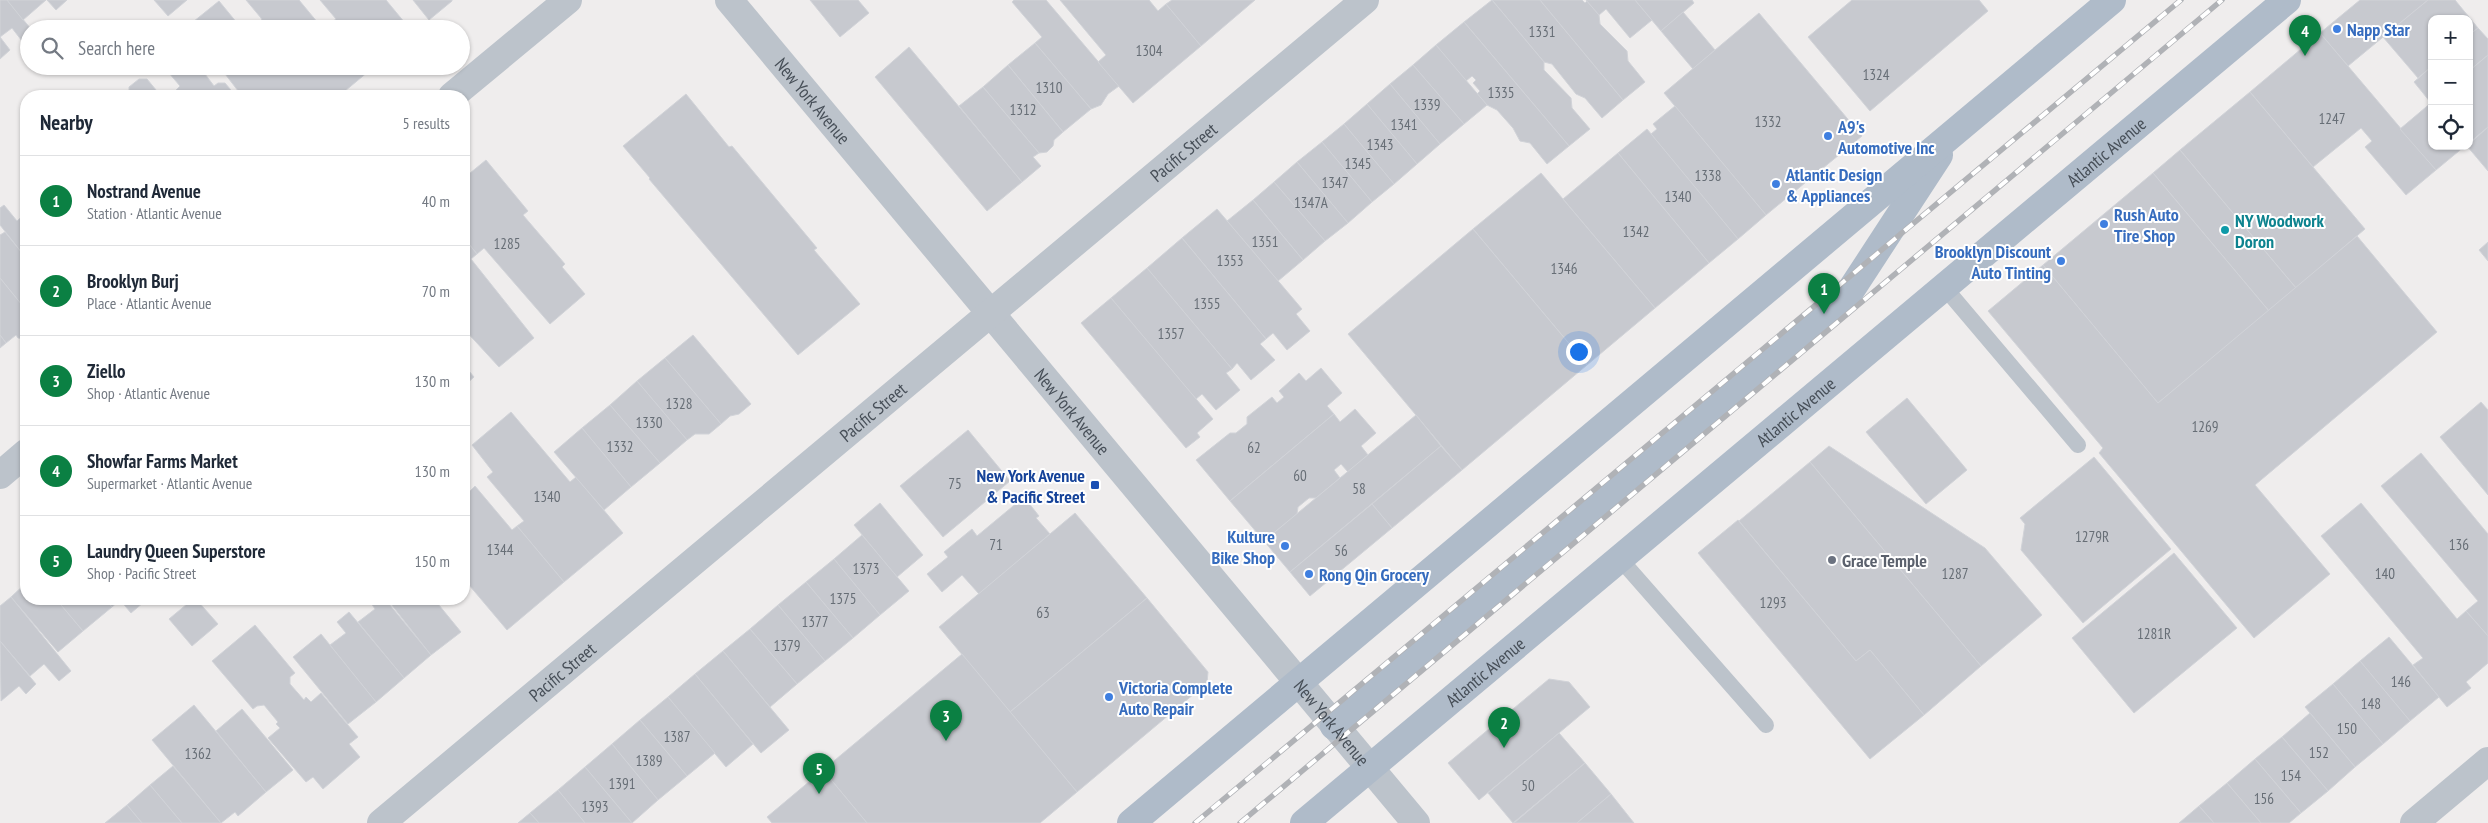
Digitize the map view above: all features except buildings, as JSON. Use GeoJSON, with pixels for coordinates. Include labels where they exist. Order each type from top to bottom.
{"type":"FeatureCollection","features":[{"type":"Feature","properties":{"kind":"main road"},"geometry":{"type":"LineString","coordinates":[[1131,823],[2112,0]]}},
{"type":"Feature","properties":{"kind":"main road","name":"Atlantic Avenue"},"geometry":{"type":"LineString","coordinates":[[1304,823],[1621,560],[2287,0]]}},
{"type":"Feature","properties":{"kind":"main road"},"geometry":{"type":"LineString","coordinates":[[1334,726],[1847,296],[1955,131]]}},
{"type":"Feature","properties":{"kind":"street"},"geometry":{"type":"LineString","coordinates":[[459,90],[568,0]]}},
{"type":"Feature","properties":{"kind":"street","name":"New York Avenue"},"geometry":{"type":"LineString","coordinates":[[729,0],[1416,823]]}},
{"type":"Feature","properties":{"kind":"street","name":"Pacific Street"},"geometry":{"type":"LineString","coordinates":[[381,823],[1365,0]]}},
{"type":"Feature","properties":{"kind":"street"},"geometry":{"type":"LineString","coordinates":[[0,475],[20,458]]}},
{"type":"Feature","properties":{"kind":"street"},"geometry":{"type":"LineString","coordinates":[[2414,823],[2488,762]]}},
{"type":"Feature","properties":{"kind":"lane"},"geometry":{"type":"LineString","coordinates":[[1945,288],[2078,445]]}},
{"type":"Feature","properties":{"kind":"lane"},"geometry":{"type":"LineString","coordinates":[[1621,560],[1766,725]]}},
{"type":"Feature","properties":{"kind":"railway"},"geometry":{"type":"LineString","coordinates":[[1195,823],[2181,0]]}},
{"type":"Feature","properties":{"kind":"railway"},"geometry":{"type":"LineString","coordinates":[[1240,823],[2222,0]]}},
{"type":"Feature","properties":{"kind":"place","name":"Napp Star"},"geometry":{"type":"Point","coordinates":[2337,29]}},
{"type":"Feature","properties":{"kind":"place","name":"Showfar Farms Market"},"geometry":{"type":"Point","coordinates":[2305,56]}},
{"type":"Feature","properties":{"kind":"place","name":"A9's Automotive Inc"},"geometry":{"type":"Point","coordinates":[1828,136]}},
{"type":"Feature","properties":{"kind":"place","name":"Atlantic Design & Appliances"},"geometry":{"type":"Point","coordinates":[1776,184]}},
{"type":"Feature","properties":{"kind":"place","name":"Rush Auto Tire Shop"},"geometry":{"type":"Point","coordinates":[2104,224]}},
{"type":"Feature","properties":{"kind":"place","name":"NY Woodwork Doron"},"geometry":{"type":"Point","coordinates":[2225,230]}},
{"type":"Feature","properties":{"kind":"place","name":"Brooklyn Discount Auto Tinting"},"geometry":{"type":"Point","coordinates":[2061,261]}},
{"type":"Feature","properties":{"kind":"place","name":"Nostrand Avenue"},"geometry":{"type":"Point","coordinates":[1824,314]}},
{"type":"Feature","properties":{"kind":"place","name":"New York Avenue & Pacific Street"},"geometry":{"type":"Point","coordinates":[1095,485]}},
{"type":"Feature","properties":{"kind":"place","name":"Kulture Bike Shop"},"geometry":{"type":"Point","coordinates":[1285,546]}},
{"type":"Feature","properties":{"kind":"place","name":"Grace Temple"},"geometry":{"type":"Point","coordinates":[1832,560]}},
{"type":"Feature","properties":{"kind":"place","name":"Rong Qin Grocery"},"geometry":{"type":"Point","coordinates":[1309,574]}},
{"type":"Feature","properties":{"kind":"place","name":"Victoria Complete Auto Repair"},"geometry":{"type":"Point","coordinates":[1109,697]}},
{"type":"Feature","properties":{"kind":"place","name":"Ziello"},"geometry":{"type":"Point","coordinates":[946,741]}},
{"type":"Feature","properties":{"kind":"place","name":"Brooklyn Burj"},"geometry":{"type":"Point","coordinates":[1504,748]}},
{"type":"Feature","properties":{"kind":"place","name":"Laundry Queen Superstore"},"geometry":{"type":"Point","coordinates":[819,794]}}]}
